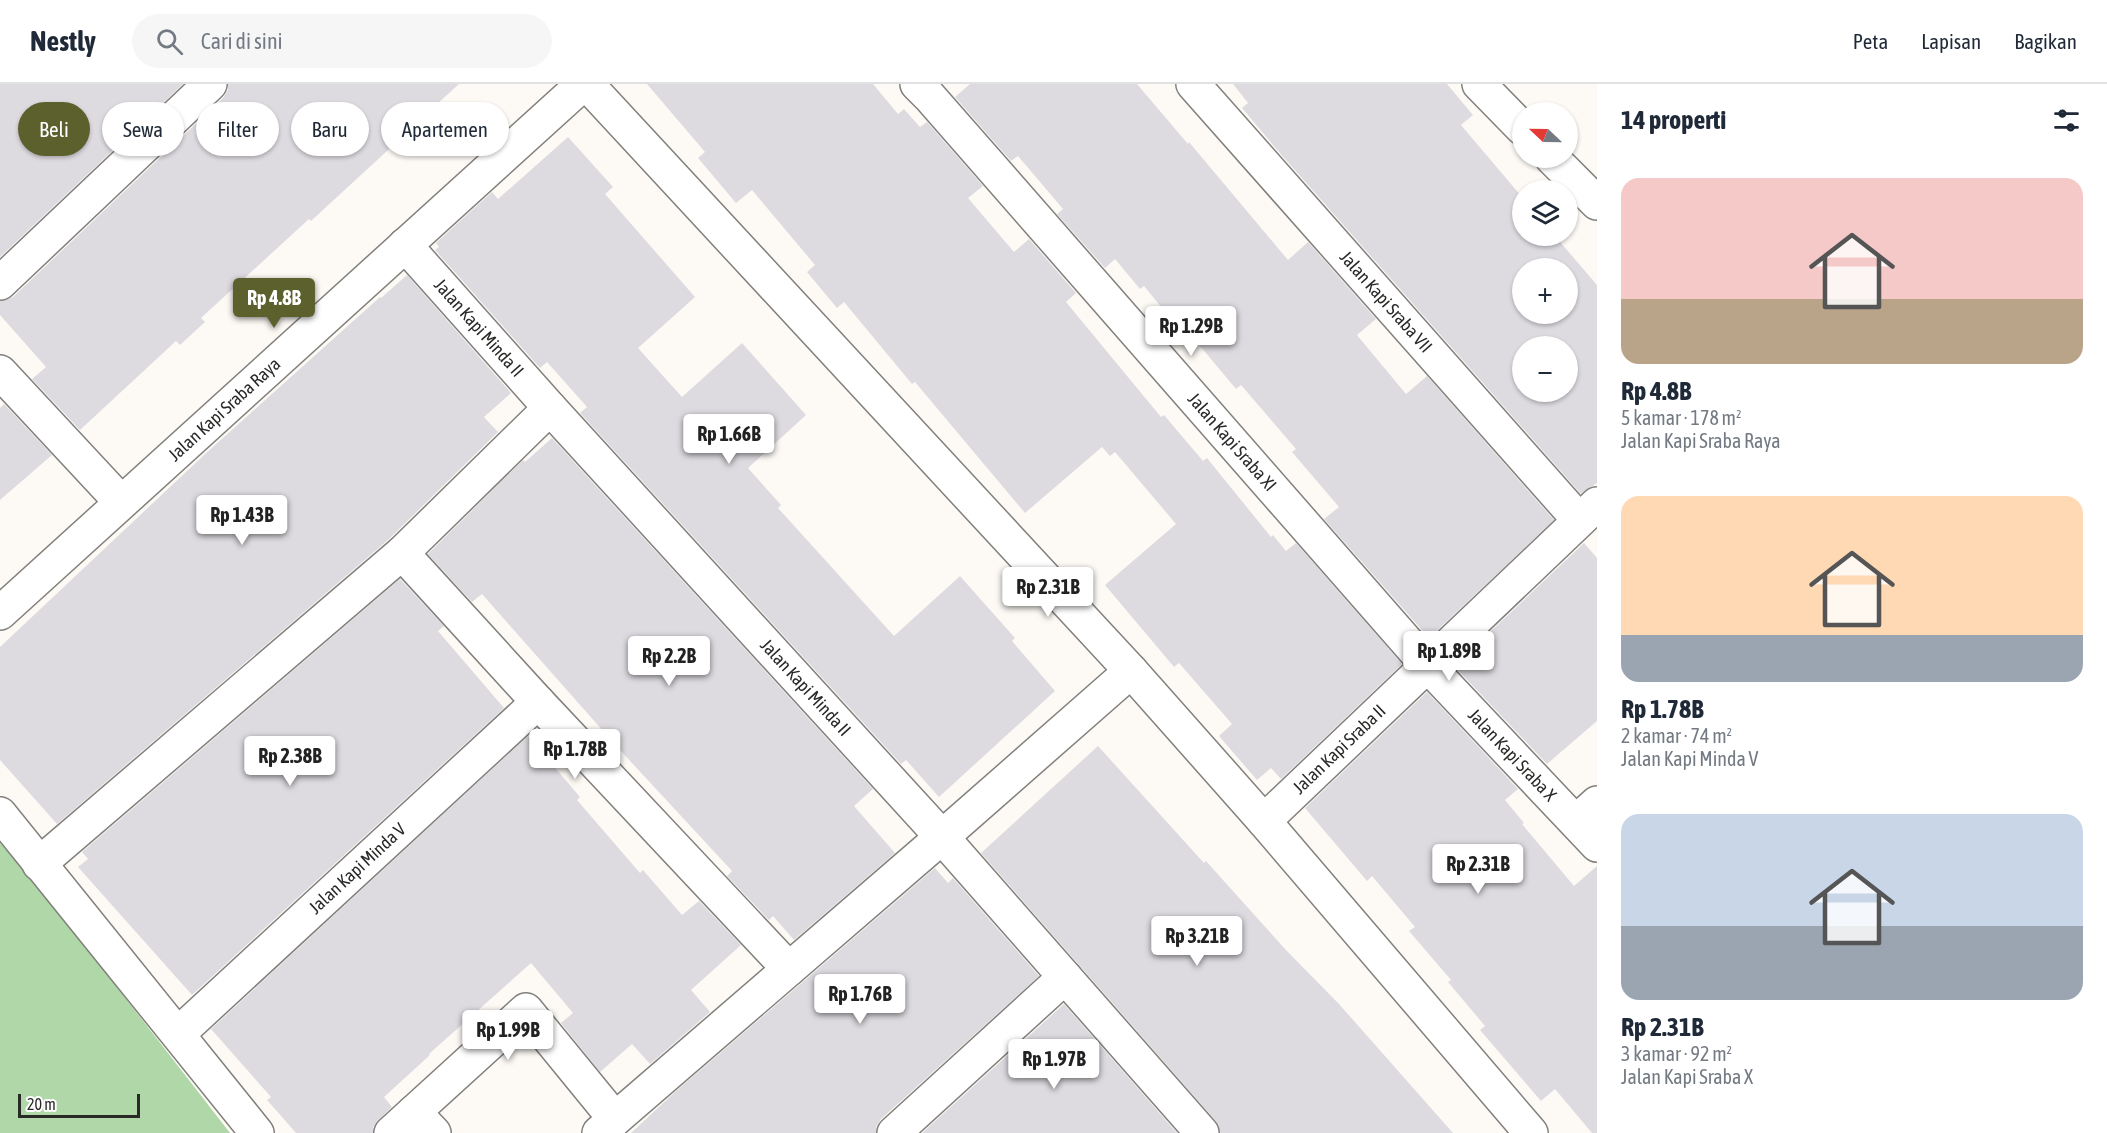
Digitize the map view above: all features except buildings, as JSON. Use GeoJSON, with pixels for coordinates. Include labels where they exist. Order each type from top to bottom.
{"type":"FeatureCollection","features":[{"type":"Feature","properties":{"kind":"street"},"geometry":{"type":"LineString","coordinates":[[0,283],[210,84]]}},
{"type":"Feature","properties":{"kind":"street"},"geometry":{"type":"LineString","coordinates":[[585,84],[1131,671],[1264,821],[1531,1133]]}},
{"type":"Feature","properties":{"kind":"street","name":"Jalan Kapi Sraba Raya"},"geometry":{"type":"LineString","coordinates":[[0,613],[585,84]]}},
{"type":"Feature","properties":{"kind":"street","name":"Jalan Kapi Sraba VII"},"geometry":{"type":"LineString","coordinates":[[1193,84],[1588,512]]}},
{"type":"Feature","properties":{"kind":"street"},"geometry":{"type":"LineString","coordinates":[[1479,84],[1512,118]]}},
{"type":"Feature","properties":{"kind":"street","name":"Jalan Kapi Sraba XI"},"geometry":{"type":"LineString","coordinates":[[929,88],[1428,666]]}},
{"type":"Feature","properties":{"kind":"street"},"geometry":{"type":"LineString","coordinates":[[1562,168],[1597,203]]}},
{"type":"Feature","properties":{"kind":"street","name":"Jalan Kapi Minda II"},"geometry":{"type":"LineString","coordinates":[[405,245],[550,408],[942,837],[1202,1133]]}},
{"type":"Feature","properties":{"kind":"street"},"geometry":{"type":"LineString","coordinates":[[0,372],[121,502]]}},
{"type":"Feature","properties":{"kind":"street"},"geometry":{"type":"LineString","coordinates":[[39,864],[402,553],[550,408]]}},
{"type":"Feature","properties":{"kind":"street","name":"Jalan Kapi Sraba II"},"geometry":{"type":"LineString","coordinates":[[1264,821],[1588,512]]}},
{"type":"Feature","properties":{"kind":"street"},"geometry":{"type":"LineString","coordinates":[[402,553],[537,702],[789,969]]}},
{"type":"Feature","properties":{"kind":"street","name":"Jalan Kapi Sraba X"},"geometry":{"type":"LineString","coordinates":[[1428,666],[1590,823]]}},
{"type":"Feature","properties":{"kind":"street"},"geometry":{"type":"LineString","coordinates":[[413,1126],[526,1010],[607,1126],[1131,671]]}},
{"type":"Feature","properties":{"kind":"street","name":"Jalan Kapi Minda V"},"geometry":{"type":"LineString","coordinates":[[178,1034],[537,702]]}},
{"type":"Feature","properties":{"kind":"street"},"geometry":{"type":"LineString","coordinates":[[0,814],[257,1133]]}},
{"type":"Feature","properties":{"kind":"street"},"geometry":{"type":"LineString","coordinates":[[894,1133],[1065,977]]}},
{"type":"Feature","properties":{"kind":"green space"},"geometry":{"type":"Polygon","coordinates":[[[0,843],[40,888],[230,1133],[0,1133],[0,843]]]}}]}
